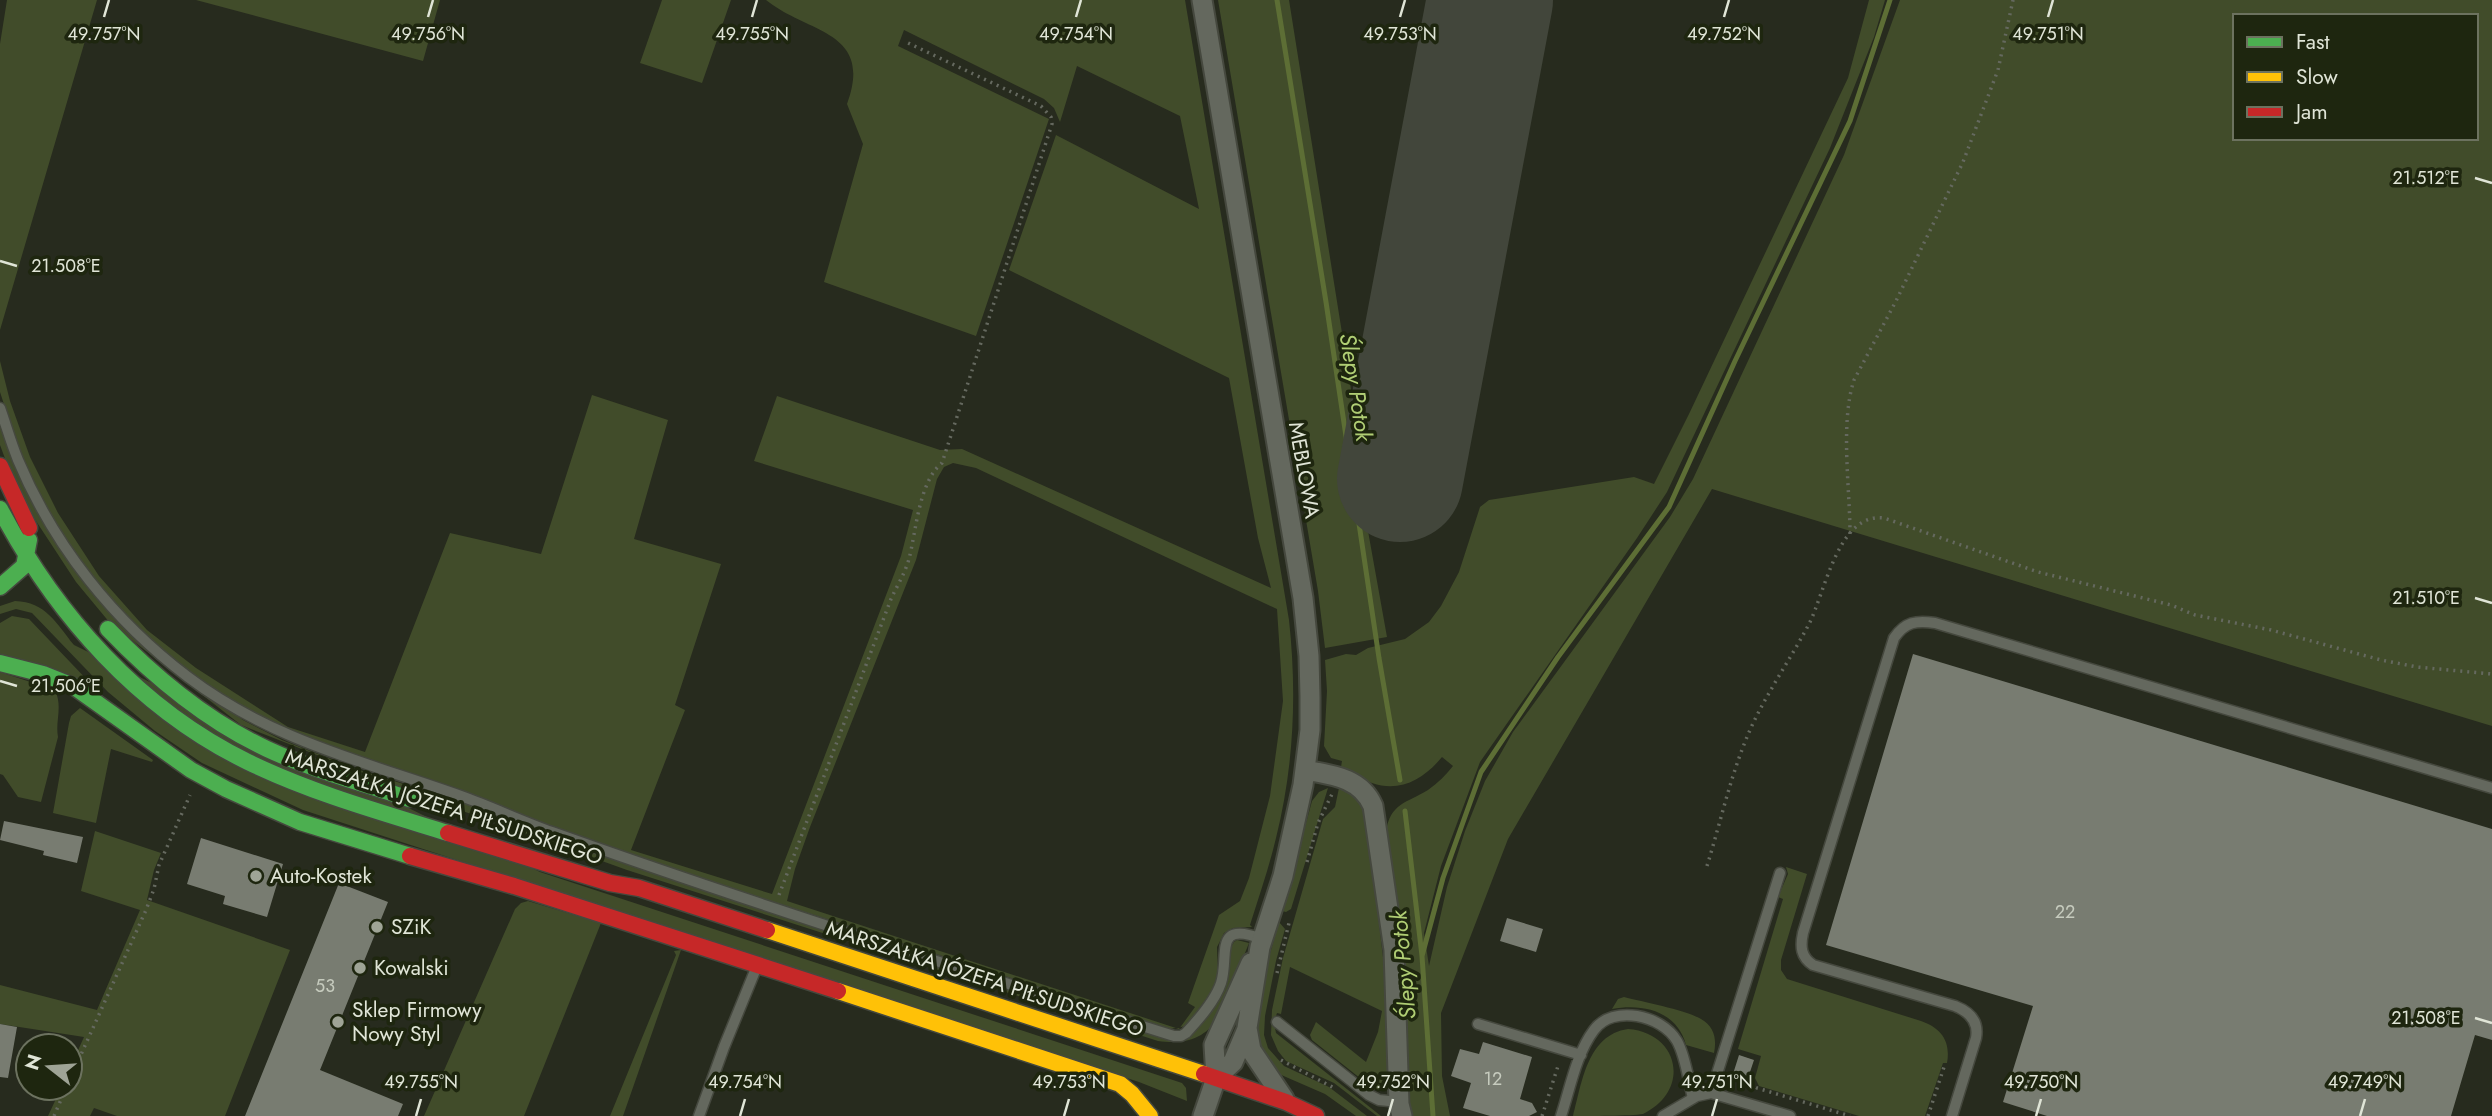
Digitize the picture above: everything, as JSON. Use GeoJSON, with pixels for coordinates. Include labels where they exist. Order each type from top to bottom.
{"type":"FeatureCollection","features":[{"type":"Feature","properties":{"kind":"main road"},"geometry":{"type":"LineString","coordinates":[[0,466],[30,531],[55,569],[26,558],[4,558]]}},
{"type":"Feature","properties":{"kind":"main road","name":"MARSZAŁKA JÓZEFA PIŁSUDSKIEGO"},"geometry":{"type":"LineString","coordinates":[[0,509],[26,558],[63,609],[102,655],[180,722],[223,749],[269,772],[366,807],[610,883],[639,888]]}},
{"type":"Feature","properties":{"kind":"main road"},"geometry":{"type":"LineString","coordinates":[[0,587],[19,571],[26,558],[30,531]]}},
{"type":"Feature","properties":{"kind":"main road"},"geometry":{"type":"LineString","coordinates":[[0,597],[19,593]]}},
{"type":"Feature","properties":{"kind":"main road"},"geometry":{"type":"LineString","coordinates":[[37,597],[63,609]]}},
{"type":"Feature","properties":{"kind":"main road","name":"MARSZAŁKA JÓZEFA PIŁSUDSKIEGO"},"geometry":{"type":"LineString","coordinates":[[101,621],[119,642],[177,691],[251,740],[275,752],[429,806]]}},
{"type":"Feature","properties":{"kind":"main road"},"geometry":{"type":"LineString","coordinates":[[0,663],[43,674],[73,686],[199,775],[278,813],[353,840],[514,887],[1120,1084],[1150,1116]]}},
{"type":"Feature","properties":{"kind":"main road","name":"MARSZAŁKA JÓZEFA PIŁSUDSKIEGO"},"geometry":{"type":"LineString","coordinates":[[513,836],[639,888],[1216,1077],[1286,1102],[1316,1116]]}},
{"type":"Feature","properties":{"kind":"street","name":"MEBLOWA"},"geometry":{"type":"LineString","coordinates":[[1202,0],[1303,598],[1310,697],[1310,730],[1293,839],[1261,943],[1247,1028],[1233,1062],[1216,1077]]}},
{"type":"Feature","properties":{"kind":"street"},"geometry":{"type":"LineString","coordinates":[[1305,770],[1342,777],[1353,782],[1366,792],[1373,806],[1394,950],[1401,1109]]}},
{"type":"Feature","properties":{"kind":"street","name":"MEBLOWA"},"geometry":{"type":"LineString","coordinates":[[1216,1077],[1213,1055],[1216,1038],[1261,943]]}},
{"type":"Feature","properties":{"kind":"street","name":"MEBLOWA"},"geometry":{"type":"LineString","coordinates":[[1247,1028],[1251,1050],[1286,1102]]}},
{"type":"Feature","properties":{"kind":"street"},"geometry":{"type":"LineString","coordinates":[[1203,1116],[1216,1077]]}},
{"type":"Feature","properties":{"kind":"lane"},"geometry":{"type":"LineString","coordinates":[[0,408],[18,460],[48,520],[85,577],[134,630],[188,677],[250,718],[289,737],[461,796],[550,831],[775,907],[1178,1036],[1195,1024],[1217,991],[1222,978],[1224,946],[1228,938],[1242,933],[1261,943]]}},
{"type":"Feature","properties":{"kind":"lane"},"geometry":{"type":"LineString","coordinates":[[1952,1116],[1976,1038],[1977,1027],[1971,1016],[1955,1006],[1813,965],[1805,960],[1801,950],[1802,933],[1894,638],[1901,628],[1913,623],[1936,624],[2492,788]]}},
{"type":"Feature","properties":{"kind":"lane"},"geometry":{"type":"LineString","coordinates":[[1711,1094],[1780,873]]}},
{"type":"Feature","properties":{"kind":"lane"},"geometry":{"type":"LineString","coordinates":[[703,1115],[724,1047],[758,965]]}},
{"type":"Feature","properties":{"kind":"lane"},"geometry":{"type":"LineString","coordinates":[[1561,1116],[1581,1055],[1594,1029],[1611,1017],[1629,1015],[1655,1021],[1666,1028],[1678,1042],[1693,1098]]}},
{"type":"Feature","properties":{"kind":"lane"},"geometry":{"type":"LineString","coordinates":[[1277,1022],[1369,1095],[1401,1109]]}},
{"type":"Feature","properties":{"kind":"lane"},"geometry":{"type":"LineString","coordinates":[[1478,1024],[1581,1055]]}},
{"type":"Feature","properties":{"kind":"lane"},"geometry":{"type":"LineString","coordinates":[[1663,1116],[1693,1098],[1711,1094],[1790,1116]]}},
{"type":"Feature","properties":{"kind":"path"},"geometry":{"type":"LineString","coordinates":[[1850,534],[1848,424],[1854,380],[1896,301],[1967,151],[1998,70],[2013,0]]}},
{"type":"Feature","properties":{"kind":"path"},"geometry":{"type":"LineString","coordinates":[[775,907],[891,599],[908,562],[925,491],[935,468],[942,463],[1052,124],[1048,111],[1041,106],[906,41]]}},
{"type":"Feature","properties":{"kind":"path"},"geometry":{"type":"LineString","coordinates":[[84,1048],[146,910],[159,865],[199,775]]}},
{"type":"Feature","properties":{"kind":"path"},"geometry":{"type":"LineString","coordinates":[[1304,872],[1318,823],[1334,788]]}},
{"type":"Feature","properties":{"kind":"path"},"geometry":{"type":"LineString","coordinates":[[1274,984],[1290,920]]}},
{"type":"Feature","properties":{"kind":"path"},"geometry":{"type":"LineString","coordinates":[[1277,1055],[1288,1065],[1323,1081],[1345,1095]]}},
{"type":"Feature","properties":{"kind":"path"},"geometry":{"type":"LineString","coordinates":[[1928,1116],[1945,1064]]}},
{"type":"Feature","properties":{"kind":"path"},"geometry":{"type":"LineString","coordinates":[[1542,1116],[1558,1066]]}},
{"type":"Feature","properties":{"kind":"path"},"geometry":{"type":"LineString","coordinates":[[1730,1068],[1730,1074],[1737,1080],[1850,1116]]}},
{"type":"Feature","properties":{"kind":"green space"},"geometry":{"type":"Polygon","coordinates":[[[7,0],[97,0],[0,330],[0,44],[7,0]]]}},
{"type":"Feature","properties":{"kind":"green space"},"geometry":{"type":"Polygon","coordinates":[[[196,0],[440,0],[423,61],[196,0]]]}},
{"type":"Feature","properties":{"kind":"green space"},"geometry":{"type":"Polygon","coordinates":[[[662,0],[731,0],[702,83],[640,63],[662,0]]]}},
{"type":"Feature","properties":{"kind":"green space"},"geometry":{"type":"Polygon","coordinates":[[[766,0],[1185,0],[1289,620],[1293,675],[1287,784],[1270,860],[1250,925],[1252,927],[1233,928],[1224,933],[1217,947],[1218,974],[1212,991],[1186,1026],[1180,1027],[1195,1007],[1188,1003],[1219,915],[1240,901],[1249,878],[1270,796],[1283,701],[1277,609],[976,468],[953,463],[944,467],[937,479],[916,560],[795,869],[787,901],[1176,1028],[1170,1029],[630,856],[282,730],[212,689],[173,661],[134,625],[91,578],[47,511],[13,432],[0,392],[0,361],[10,401],[30,457],[58,513],[99,576],[147,630],[196,668],[288,727],[365,752],[450,533],[541,554],[592,395],[668,420],[634,539],[721,564],[675,705],[685,710],[631,850],[772,894],[901,556],[913,510],[754,461],[777,396],[940,450],[962,449],[1271,588],[1258,538],[1229,378],[1009,270],[1056,135],[1199,209],[1180,116],[1077,66],[1060,122],[1054,108],[1044,99],[904,30],[898,46],[1049,119],[976,336],[824,282],[863,144],[847,104],[853,80],[852,61],[844,48],[832,37],[766,0]]]}},
{"type":"Feature","properties":{"kind":"green space"},"geometry":{"type":"Polygon","coordinates":[[[1218,0],[1289,0],[1360,446],[1356,464],[1387,637],[1325,648],[1318,591],[1218,0]]]}},
{"type":"Feature","properties":{"kind":"green space"},"geometry":{"type":"Polygon","coordinates":[[[1869,0],[1885,0],[1874,37],[1830,148],[1667,492],[1480,762],[1441,866],[1424,933],[1429,966],[1447,887],[1485,781],[1513,732],[1670,517],[1693,479],[1844,155],[1900,0],[2492,0],[2492,726],[1712,489],[1508,839],[1441,1013],[1442,1076],[1450,1116],[1411,1116],[1407,1099],[1405,971],[1386,832],[1391,815],[1396,809],[1432,787],[1453,766],[1442,757],[1419,778],[1392,786],[1372,783],[1341,767],[1342,761],[1331,758],[1324,746],[1327,691],[1325,660],[1346,654],[1356,655],[1368,648],[1405,639],[1429,622],[1459,572],[1480,507],[1489,500],[1634,477],[1654,484],[1848,78],[1869,0]]]}},
{"type":"Feature","properties":{"kind":"green space"},"geometry":{"type":"Polygon","coordinates":[[[0,423],[27,488],[47,526],[78,574],[116,619],[147,650],[243,720],[282,740],[356,769],[467,804],[629,865],[1173,1041],[1182,1040],[1200,1024],[1234,942],[1237,940],[1249,943],[1229,998],[1211,1027],[1198,1037],[1180,1042],[1158,1041],[627,870],[421,796],[241,725],[110,623],[76,582],[36,521],[10,472],[0,445],[0,423]]]}},
{"type":"Feature","properties":{"kind":"green space"},"geometry":{"type":"Polygon","coordinates":[[[15,601],[26,602],[43,610],[74,645],[540,872],[1182,1083],[1186,1088],[1187,1101],[1139,1082],[303,810],[202,763],[155,731],[108,692],[32,613],[16,609],[0,614],[0,606],[15,601]]]}},
{"type":"Feature","properties":{"kind":"green space"},"geometry":{"type":"Polygon","coordinates":[[[12,616],[29,619],[92,685],[0,655],[0,623],[12,616]]]}},
{"type":"Feature","properties":{"kind":"green space"},"geometry":{"type":"Polygon","coordinates":[[[0,672],[55,690],[57,696],[58,737],[41,802],[18,797],[0,774],[0,672]]]}},
{"type":"Feature","properties":{"kind":"green space"},"geometry":{"type":"Polygon","coordinates":[[[80,708],[153,760],[152,762],[111,749],[96,823],[53,813],[69,723],[71,716],[80,708]]]}},
{"type":"Feature","properties":{"kind":"green space"},"geometry":{"type":"Polygon","coordinates":[[[1328,788],[1291,909],[1282,911],[1312,801],[1319,792],[1328,788]]]}},
{"type":"Feature","properties":{"kind":"green space"},"geometry":{"type":"Polygon","coordinates":[[[1339,788],[1357,800],[1367,820],[1386,983],[1388,1083],[1382,1089],[1375,1090],[1312,1040],[1310,1035],[1316,1022],[1366,1062],[1378,1032],[1382,1011],[1290,967],[1281,1014],[1277,1013],[1274,1022],[1276,1033],[1381,1116],[1377,1116],[1334,1083],[1286,1061],[1271,1035],[1272,1010],[1283,958],[1323,819],[1335,807],[1339,788]]]}},
{"type":"Feature","properties":{"kind":"green space"},"geometry":{"type":"Polygon","coordinates":[[[95,831],[161,853],[147,900],[290,950],[225,1116],[117,1116],[94,1108],[90,1116],[48,1116],[54,1102],[84,1102],[84,1032],[52,1032],[0,1024],[0,985],[97,1010],[140,910],[81,891],[95,831]]]}},
{"type":"Feature","properties":{"kind":"green space"},"geometry":{"type":"Polygon","coordinates":[[[1786,867],[1807,874],[1781,960],[1781,970],[1787,979],[1921,1021],[1934,1027],[1943,1036],[1947,1048],[1947,1063],[1943,1063],[1925,1116],[1859,1116],[1759,1086],[1755,1078],[1761,1056],[1738,1049],[1783,899],[1778,897],[1788,874],[1786,867]]]}},
{"type":"Feature","properties":{"kind":"green space"},"geometry":{"type":"Polygon","coordinates":[[[528,901],[601,923],[524,1116],[424,1116],[515,909],[528,901]]]}},
{"type":"Feature","properties":{"kind":"green space"},"geometry":{"type":"Polygon","coordinates":[[[1279,922],[1285,929],[1265,1016],[1264,1035],[1268,1048],[1284,1066],[1329,1087],[1367,1116],[1356,1116],[1325,1094],[1279,1074],[1263,1055],[1255,1035],[1265,971],[1279,922]]]}},
{"type":"Feature","properties":{"kind":"green space"},"geometry":{"type":"Polygon","coordinates":[[[681,950],[623,1116],[610,1116],[676,955],[674,951],[681,950]]]}},
{"type":"Feature","properties":{"kind":"green space"},"geometry":{"type":"Polygon","coordinates":[[[1624,997],[1675,1009],[1701,1019],[1714,1033],[1714,1053],[1686,1045],[1675,1024],[1657,1012],[1635,1007],[1612,1009],[1618,999],[1624,997]]]}},
{"type":"Feature","properties":{"kind":"green space"},"geometry":{"type":"Polygon","coordinates":[[[1628,1029],[1646,1033],[1659,1041],[1668,1052],[1673,1064],[1673,1078],[1668,1092],[1658,1104],[1643,1114],[1573,1116],[1588,1062],[1595,1050],[1603,1040],[1614,1033],[1628,1029]]]}},
{"type":"Feature","properties":{"kind":"building"},"geometry":{"type":"Polygon","coordinates":[[[1913,654],[2492,829],[2492,1040],[2475,1035],[2451,1116],[2047,1116],[2003,1102],[2033,1006],[1826,945],[1913,654]]]}},
{"type":"Feature","properties":{"kind":"building"},"geometry":{"type":"Polygon","coordinates":[[[4,821],[83,837],[77,863],[0,840],[4,821]]]}},
{"type":"Feature","properties":{"kind":"building"},"geometry":{"type":"Polygon","coordinates":[[[201,838],[283,864],[267,917],[223,904],[225,896],[187,884],[201,838]]]}},
{"type":"Feature","properties":{"kind":"building"},"geometry":{"type":"Polygon","coordinates":[[[339,883],[388,902],[320,1070],[403,1104],[398,1116],[245,1116],[339,883]]]}},
{"type":"Feature","properties":{"kind":"building"},"geometry":{"type":"Polygon","coordinates":[[[1507,918],[1543,929],[1536,952],[1500,941],[1507,918]]]}},
{"type":"Feature","properties":{"kind":"building"},"geometry":{"type":"Polygon","coordinates":[[[0,1024],[17,1027],[8,1078],[0,1077],[0,1024]]]}},
{"type":"Feature","properties":{"kind":"building"},"geometry":{"type":"Polygon","coordinates":[[[1483,1042],[1532,1057],[1520,1099],[1532,1103],[1537,1112],[1529,1116],[1490,1116],[1463,1108],[1471,1083],[1451,1076],[1460,1049],[1479,1054],[1483,1042]]]}},
{"type":"Feature","properties":{"kind":"building"},"geometry":{"type":"Polygon","coordinates":[[[1739,1055],[1754,1060],[1748,1078],[1733,1074],[1739,1055]]]}},
{"type":"Feature","properties":{"kind":"waterway","name":"Ślepy Potok"},"geometry":{"type":"LineString","coordinates":[[1277,0],[1400,780]]}},
{"type":"Feature","properties":{"kind":"waterway"},"geometry":{"type":"LineString","coordinates":[[1422,956],[1443,878],[1481,772],[1558,657],[1669,507],[1735,361],[1850,121],[1890,0]]}},
{"type":"Feature","properties":{"kind":"waterway","name":"Ślepy Potok"},"geometry":{"type":"LineString","coordinates":[[1405,811],[1422,956],[1433,1116]]}},
{"type":"Feature","properties":{"kind":"runway"},"geometry":{"type":"LineString","coordinates":[[1400,479],[1490,0]]}},
{"type":"Feature","properties":{"kind":"traffic: fast"},"geometry":{"type":"LineString","coordinates":[[0,509],[22,548],[74,622],[136,687],[171,715],[208,740],[272,773],[346,801],[448,833]]}},
{"type":"Feature","properties":{"kind":"traffic: fast"},"geometry":{"type":"LineString","coordinates":[[0,587],[24,566],[29,540]]}},
{"type":"Feature","properties":{"kind":"traffic: fast"},"geometry":{"type":"LineString","coordinates":[[108,629],[143,664],[182,696],[245,738],[302,763],[409,799]]}},
{"type":"Feature","properties":{"kind":"traffic: fast"},"geometry":{"type":"LineString","coordinates":[[0,663],[43,674],[73,686],[191,770],[226,789],[300,822],[410,856]]}},
{"type":"Feature","properties":{"kind":"traffic: slow"},"geometry":{"type":"LineString","coordinates":[[767,930],[1204,1074]]}},
{"type":"Feature","properties":{"kind":"traffic: slow"},"geometry":{"type":"LineString","coordinates":[[838,991],[1120,1084],[1150,1116]]}},
{"type":"Feature","properties":{"kind":"traffic: jam"},"geometry":{"type":"LineString","coordinates":[[0,466],[29,528]]}},
{"type":"Feature","properties":{"kind":"traffic: jam"},"geometry":{"type":"LineString","coordinates":[[448,833],[610,883],[639,888],[767,930]]}},
{"type":"Feature","properties":{"kind":"traffic: jam"},"geometry":{"type":"LineString","coordinates":[[410,856],[514,886],[838,991]]}},
{"type":"Feature","properties":{"kind":"traffic: jam"},"geometry":{"type":"LineString","coordinates":[[1204,1074],[1286,1102],[1316,1116]]}},
{"type":"Feature","properties":{"kind":"place","name":"Auto-Kostek"},"geometry":{"type":"Point","coordinates":[256,876]}},
{"type":"Feature","properties":{"kind":"place","name":"SZiK"},"geometry":{"type":"Point","coordinates":[377,927]}},
{"type":"Feature","properties":{"kind":"place","name":"Kowalski"},"geometry":{"type":"Point","coordinates":[360,968]}},
{"type":"Feature","properties":{"kind":"place","name":"Sklep Firmowy Nowy Styl"},"geometry":{"type":"Point","coordinates":[338,1022]}}]}
